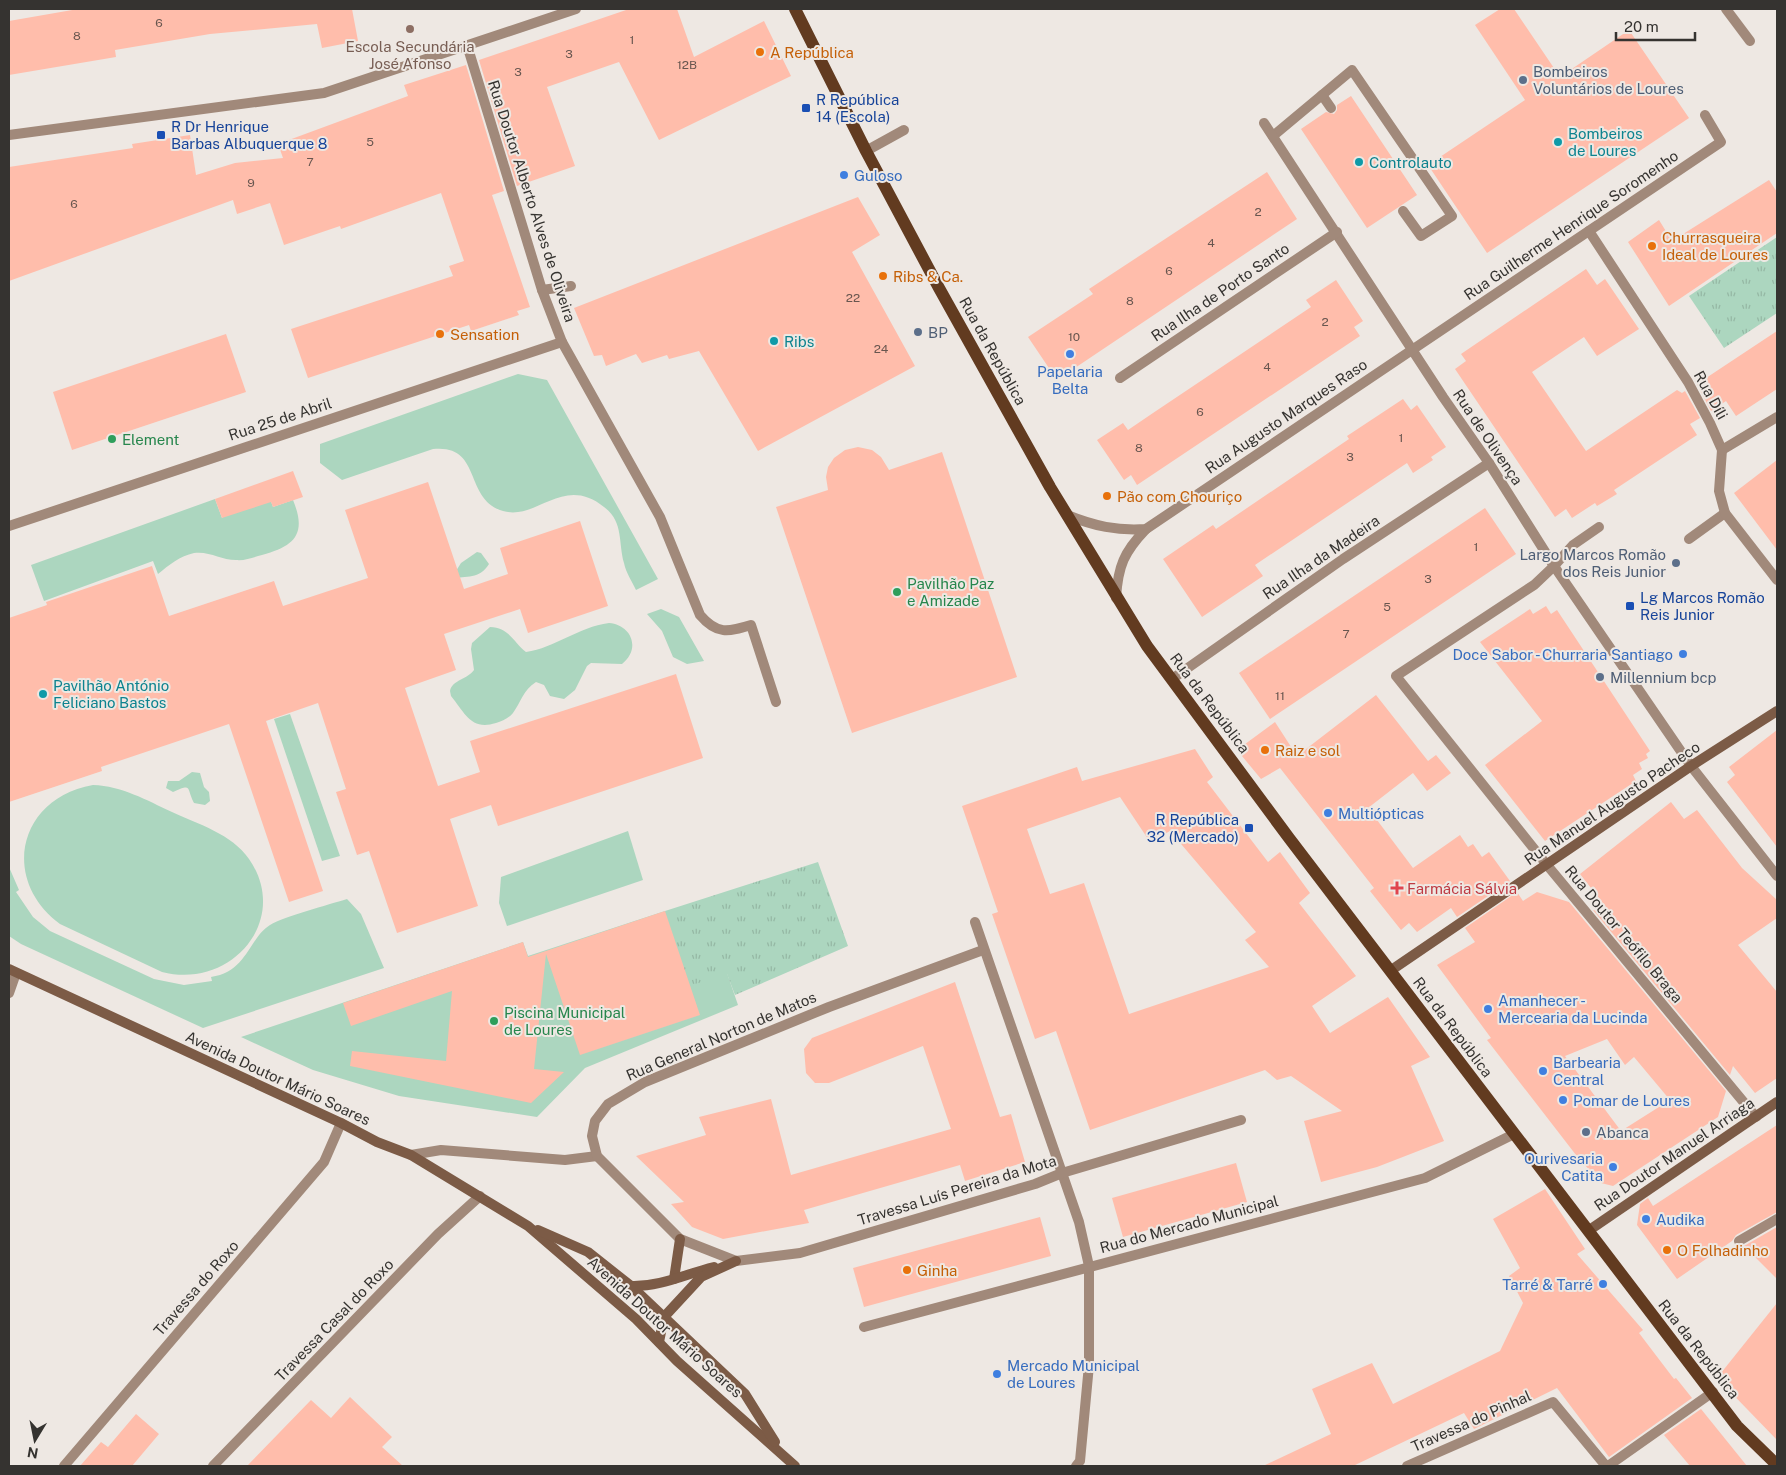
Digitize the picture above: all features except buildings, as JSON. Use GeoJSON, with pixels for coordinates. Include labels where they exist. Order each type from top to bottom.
{"type":"FeatureCollection","features":[{"type":"Feature","properties":{"kind":"main road","name":"Rua da República"},"geometry":{"type":"LineString","coordinates":[[795,9],[866,150],[939,288],[1067,516],[1116,598],[1172,679],[1514,1134],[1713,1392],[1737,1426],[1777,1465]]}},
{"type":"Feature","properties":{"kind":"street"},"geometry":{"type":"LineString","coordinates":[[9,135],[324,93],[576,9]]}},
{"type":"Feature","properties":{"kind":"street"},"geometry":{"type":"LineString","coordinates":[[1726,9],[1750,41]]}},
{"type":"Feature","properties":{"kind":"street","name":"Rua Doutor Alberto Alves de Oliveira"},"geometry":{"type":"LineString","coordinates":[[467,45],[542,290],[562,342],[660,517],[700,615],[708,625],[718,630],[731,631],[751,625],[776,702]]}},
{"type":"Feature","properties":{"kind":"street"},"geometry":{"type":"LineString","coordinates":[[1273,136],[1352,70],[1452,216],[1421,236],[1404,211]]}},
{"type":"Feature","properties":{"kind":"street"},"geometry":{"type":"LineString","coordinates":[[1322,95],[1331,108]]}},
{"type":"Feature","properties":{"kind":"street","name":"Rua Guilherme Henrique Soromenho"},"geometry":{"type":"LineString","coordinates":[[1412,350],[1721,142],[1705,116]]}},
{"type":"Feature","properties":{"kind":"street","name":"Rua de Olivença"},"geometry":{"type":"LineString","coordinates":[[1264,123],[1337,232],[1412,350],[1489,463],[1554,566],[1691,766],[1777,876]]}},
{"type":"Feature","properties":{"kind":"street"},"geometry":{"type":"LineString","coordinates":[[866,150],[904,130]]}},
{"type":"Feature","properties":{"kind":"street","name":"Rua Díli"},"geometry":{"type":"LineString","coordinates":[[1589,231],[1688,382],[1722,450],[1719,491],[1724,513],[1777,580]]}},
{"type":"Feature","properties":{"kind":"street","name":"Rua Ilha de Porto Santo"},"geometry":{"type":"LineString","coordinates":[[1120,378],[1337,232]]}},
{"type":"Feature","properties":{"kind":"street"},"geometry":{"type":"LineString","coordinates":[[542,290],[571,286]]}},
{"type":"Feature","properties":{"kind":"street","name":"Rua 25 de Abril"},"geometry":{"type":"LineString","coordinates":[[9,526],[562,342]]}},
{"type":"Feature","properties":{"kind":"street","name":"Rua Augusto Marques Raso"},"geometry":{"type":"LineString","coordinates":[[1146,529],[1412,350]]}},
{"type":"Feature","properties":{"kind":"street"},"geometry":{"type":"LineString","coordinates":[[1722,450],[1777,417]]}},
{"type":"Feature","properties":{"kind":"street","name":"Rua Ilha da Madeira"},"geometry":{"type":"LineString","coordinates":[[1172,679],[1344,559],[1489,463]]}},
{"type":"Feature","properties":{"kind":"street"},"geometry":{"type":"LineString","coordinates":[[1689,539],[1724,513]]}},
{"type":"Feature","properties":{"kind":"street"},"geometry":{"type":"LineString","coordinates":[[1067,516],[1096,527],[1125,531],[1146,529]]}},
{"type":"Feature","properties":{"kind":"street"},"geometry":{"type":"LineString","coordinates":[[1554,566],[1573,545],[1599,527]]}},
{"type":"Feature","properties":{"kind":"street"},"geometry":{"type":"LineString","coordinates":[[1116,598],[1118,574],[1128,547],[1146,529]]}},
{"type":"Feature","properties":{"kind":"street","name":"Rua Doutor Teófilo Braga"},"geometry":{"type":"LineString","coordinates":[[1554,566],[1534,585],[1396,676],[1547,865],[1756,1116]]}},
{"type":"Feature","properties":{"kind":"street","name":"Rua Manuel Augusto Pacheco"},"geometry":{"type":"LineString","coordinates":[[1390,971],[1691,766],[1777,711]]}},
{"type":"Feature","properties":{"kind":"street"},"geometry":{"type":"LineString","coordinates":[[975,922],[983,950],[1079,1222],[1089,1266],[1089,1365],[1078,1464]]}},
{"type":"Feature","properties":{"kind":"street","name":"Rua General Norton de Matos"},"geometry":{"type":"LineString","coordinates":[[597,1156],[592,1136],[595,1120],[608,1104],[644,1082],[829,1007],[983,950]]}},
{"type":"Feature","properties":{"kind":"street"},"geometry":{"type":"LineString","coordinates":[[9,993],[12,971]]}},
{"type":"Feature","properties":{"kind":"street","name":"Avenida Doutor Mário Soares"},"geometry":{"type":"LineString","coordinates":[[12,971],[342,1123],[377,1142],[412,1156],[528,1226],[588,1252],[631,1286],[745,1394],[780,1452]]}},
{"type":"Feature","properties":{"kind":"street","name":"Rua Doutor Manuel Arriaga"},"geometry":{"type":"LineString","coordinates":[[1588,1231],[1777,1102]]}},
{"type":"Feature","properties":{"kind":"street","name":"Travessa Luís Pereira da Mota"},"geometry":{"type":"LineString","coordinates":[[680,1240],[736,1261],[800,1252],[1035,1184],[1062,1173],[1241,1120]]}},
{"type":"Feature","properties":{"kind":"street","name":"Travessa do Roxo"},"geometry":{"type":"LineString","coordinates":[[64,1466],[324,1162],[342,1123]]}},
{"type":"Feature","properties":{"kind":"street","name":"Rua do Mercado Municipal"},"geometry":{"type":"LineString","coordinates":[[864,1327],[1425,1178],[1514,1134]]}},
{"type":"Feature","properties":{"kind":"street"},"geometry":{"type":"LineString","coordinates":[[412,1156],[442,1150],[565,1160],[597,1156],[680,1240],[674,1279]]}},
{"type":"Feature","properties":{"kind":"street","name":"Travessa Casal do Roxo"},"geometry":{"type":"LineString","coordinates":[[212,1466],[438,1234],[480,1196]]}},
{"type":"Feature","properties":{"kind":"street"},"geometry":{"type":"LineString","coordinates":[[1739,1240],[1777,1219]]}},
{"type":"Feature","properties":{"kind":"street","name":"Avenida Doutor Mário Soares"},"geometry":{"type":"LineString","coordinates":[[528,1226],[636,1320],[795,1466]]}},
{"type":"Feature","properties":{"kind":"street"},"geometry":{"type":"LineString","coordinates":[[631,1286],[662,1284],[694,1272],[736,1261]]}},
{"type":"Feature","properties":{"kind":"street"},"geometry":{"type":"LineString","coordinates":[[659,1342],[664,1317],[701,1278],[736,1261]]}},
{"type":"Feature","properties":{"kind":"street","name":"Travessa do Pinhal"},"geometry":{"type":"LineString","coordinates":[[1406,1466],[1553,1402],[1607,1466],[1713,1392]]}},
{"type":"Feature","properties":{"kind":"green space"},"geometry":{"type":"Polygon","coordinates":[[[1777,237],[1777,313],[1724,348],[1689,296],[1777,237]]]}},
{"type":"Feature","properties":{"kind":"green space"},"geometry":{"type":"Polygon","coordinates":[[[518,374],[547,380],[658,579],[636,590],[625,567],[618,526],[615,519],[604,507],[589,498],[576,495],[563,496],[527,510],[503,511],[491,505],[482,496],[467,463],[459,455],[449,450],[433,449],[342,480],[320,463],[320,444],[518,374]]]}},
{"type":"Feature","properties":{"kind":"green space"},"geometry":{"type":"Polygon","coordinates":[[[264,482],[273,507],[293,500],[297,512],[298,530],[290,543],[283,547],[262,555],[239,560],[225,559],[205,553],[189,554],[158,574],[153,561],[44,601],[31,565],[215,499],[222,518],[264,482]]]}},
{"type":"Feature","properties":{"kind":"green space"},"geometry":{"type":"Polygon","coordinates":[[[477,552],[481,553],[489,564],[485,569],[477,575],[451,579],[461,563],[477,552]]]}},
{"type":"Feature","properties":{"kind":"green space"},"geometry":{"type":"Polygon","coordinates":[[[661,609],[679,617],[704,661],[687,664],[673,657],[662,631],[647,614],[661,609]]]}},
{"type":"Feature","properties":{"kind":"green space"},"geometry":{"type":"Polygon","coordinates":[[[609,623],[623,628],[628,633],[632,645],[628,658],[622,664],[591,663],[587,666],[575,690],[564,699],[550,696],[544,685],[536,682],[525,692],[511,715],[496,723],[480,725],[469,719],[451,696],[451,687],[474,670],[472,643],[490,627],[507,633],[526,652],[537,650],[598,625],[609,623]]]}},
{"type":"Feature","properties":{"kind":"green space"},"geometry":{"type":"Polygon","coordinates":[[[290,714],[340,856],[322,861],[274,719],[290,714]]]}},
{"type":"Feature","properties":{"kind":"green space"},"geometry":{"type":"Polygon","coordinates":[[[192,772],[200,773],[204,787],[209,792],[210,801],[205,805],[194,803],[188,788],[173,792],[166,788],[168,781],[179,781],[192,772]]]}},
{"type":"Feature","properties":{"kind":"green space"},"geometry":{"type":"Polygon","coordinates":[[[93,785],[114,788],[134,794],[224,836],[242,850],[249,859],[260,882],[263,904],[258,926],[248,945],[231,960],[211,970],[188,975],[162,972],[60,924],[41,906],[29,886],[24,864],[26,843],[34,823],[48,806],[68,793],[93,785]]]}},
{"type":"Feature","properties":{"kind":"green space"},"geometry":{"type":"Polygon","coordinates":[[[628,831],[643,880],[507,926],[499,903],[501,877],[628,831]]]}},
{"type":"Feature","properties":{"kind":"green space"},"geometry":{"type":"Polygon","coordinates":[[[818,862],[848,946],[735,995],[727,974],[689,986],[665,911],[818,862]]]}},
{"type":"Feature","properties":{"kind":"green space"},"geometry":{"type":"Polygon","coordinates":[[[9,867],[19,890],[16,892],[33,917],[50,931],[154,979],[184,985],[212,981],[211,977],[223,974],[240,962],[257,938],[270,925],[296,914],[347,899],[361,914],[384,968],[203,1028],[21,944],[9,936],[9,867]]]}},
{"type":"Feature","properties":{"kind":"green space","name":"Piscina Municipal de Loures"},"geometry":{"type":"Polygon","coordinates":[[[665,911],[727,973],[738,1005],[585,1068],[537,1117],[399,1096],[313,1070],[241,1037],[523,942],[528,956],[665,911]]]}},
{"type":"Feature","properties":{"kind":"place","name":"Escola Secundária José Afonso"},"geometry":{"type":"Point","coordinates":[410,29]}},
{"type":"Feature","properties":{"kind":"place","name":"A República"},"geometry":{"type":"Point","coordinates":[760,52]}},
{"type":"Feature","properties":{"kind":"place","name":"Bombeiros Voluntários de Loures"},"geometry":{"type":"Point","coordinates":[1523,80]}},
{"type":"Feature","properties":{"kind":"place","name":"R República 14 (Escola)"},"geometry":{"type":"Point","coordinates":[806,108]}},
{"type":"Feature","properties":{"kind":"place","name":"R Dr Henrique Barbas Albuquerque 8"},"geometry":{"type":"Point","coordinates":[161,135]}},
{"type":"Feature","properties":{"kind":"place","name":"Bombeiros de Loures"},"geometry":{"type":"Point","coordinates":[1558,142]}},
{"type":"Feature","properties":{"kind":"place","name":"Controlauto"},"geometry":{"type":"Point","coordinates":[1359,162]}},
{"type":"Feature","properties":{"kind":"place","name":"Guloso"},"geometry":{"type":"Point","coordinates":[844,175]}},
{"type":"Feature","properties":{"kind":"place","name":"Churrasqueira Ideal de Loures"},"geometry":{"type":"Point","coordinates":[1652,246]}},
{"type":"Feature","properties":{"kind":"place","name":"Ribs & Ca."},"geometry":{"type":"Point","coordinates":[883,276]}},
{"type":"Feature","properties":{"kind":"place","name":"BP"},"geometry":{"type":"Point","coordinates":[918,332]}},
{"type":"Feature","properties":{"kind":"place","name":"Sensation"},"geometry":{"type":"Point","coordinates":[440,334]}},
{"type":"Feature","properties":{"kind":"place","name":"Ribs"},"geometry":{"type":"Point","coordinates":[774,341]}},
{"type":"Feature","properties":{"kind":"place","name":"Papelaria Belta"},"geometry":{"type":"Point","coordinates":[1070,354]}},
{"type":"Feature","properties":{"kind":"place","name":"Element"},"geometry":{"type":"Point","coordinates":[112,439]}},
{"type":"Feature","properties":{"kind":"place","name":"Pão com Chouriço"},"geometry":{"type":"Point","coordinates":[1107,496]}},
{"type":"Feature","properties":{"kind":"place","name":"Largo Marcos Romão dos Reis Junior"},"geometry":{"type":"Point","coordinates":[1676,563]}},
{"type":"Feature","properties":{"kind":"place","name":"Pavilhão Paz e Amizade"},"geometry":{"type":"Point","coordinates":[897,592]}},
{"type":"Feature","properties":{"kind":"place","name":"Lg Marcos Romão Reis Junior"},"geometry":{"type":"Point","coordinates":[1630,606]}},
{"type":"Feature","properties":{"kind":"place","name":"Doce Sabor - Churraria Santiago"},"geometry":{"type":"Point","coordinates":[1683,654]}},
{"type":"Feature","properties":{"kind":"place","name":"Millennium bcp"},"geometry":{"type":"Point","coordinates":[1600,677]}},
{"type":"Feature","properties":{"kind":"place","name":"Pavilhão António Feliciano Bastos"},"geometry":{"type":"Point","coordinates":[43,694]}},
{"type":"Feature","properties":{"kind":"place","name":"Raiz e sol"},"geometry":{"type":"Point","coordinates":[1265,750]}},
{"type":"Feature","properties":{"kind":"place","name":"Multiópticas"},"geometry":{"type":"Point","coordinates":[1328,813]}},
{"type":"Feature","properties":{"kind":"place","name":"R República 32 (Mercado)"},"geometry":{"type":"Point","coordinates":[1249,828]}},
{"type":"Feature","properties":{"kind":"place","name":"Farmácia Sálvia"},"geometry":{"type":"Point","coordinates":[1397,888]}},
{"type":"Feature","properties":{"kind":"place","name":"Amanhecer - Mercearia da Lucinda"},"geometry":{"type":"Point","coordinates":[1488,1009]}},
{"type":"Feature","properties":{"kind":"place","name":"Piscina Municipal de Loures"},"geometry":{"type":"Point","coordinates":[494,1021]}},
{"type":"Feature","properties":{"kind":"place","name":"Barbearia Central"},"geometry":{"type":"Point","coordinates":[1543,1071]}},
{"type":"Feature","properties":{"kind":"place","name":"Pomar de Loures"},"geometry":{"type":"Point","coordinates":[1563,1100]}},
{"type":"Feature","properties":{"kind":"place","name":"Abanca"},"geometry":{"type":"Point","coordinates":[1586,1132]}},
{"type":"Feature","properties":{"kind":"place","name":"Ourivesaria Catita"},"geometry":{"type":"Point","coordinates":[1613,1167]}},
{"type":"Feature","properties":{"kind":"place","name":"Audika"},"geometry":{"type":"Point","coordinates":[1646,1219]}},
{"type":"Feature","properties":{"kind":"place","name":"O Folhadinho"},"geometry":{"type":"Point","coordinates":[1667,1250]}},
{"type":"Feature","properties":{"kind":"place","name":"Ginha"},"geometry":{"type":"Point","coordinates":[907,1270]}},
{"type":"Feature","properties":{"kind":"place","name":"Tarré & Tarré"},"geometry":{"type":"Point","coordinates":[1603,1284]}},
{"type":"Feature","properties":{"kind":"place","name":"Mercado Municipal de Loures"},"geometry":{"type":"Point","coordinates":[997,1374]}}]}
